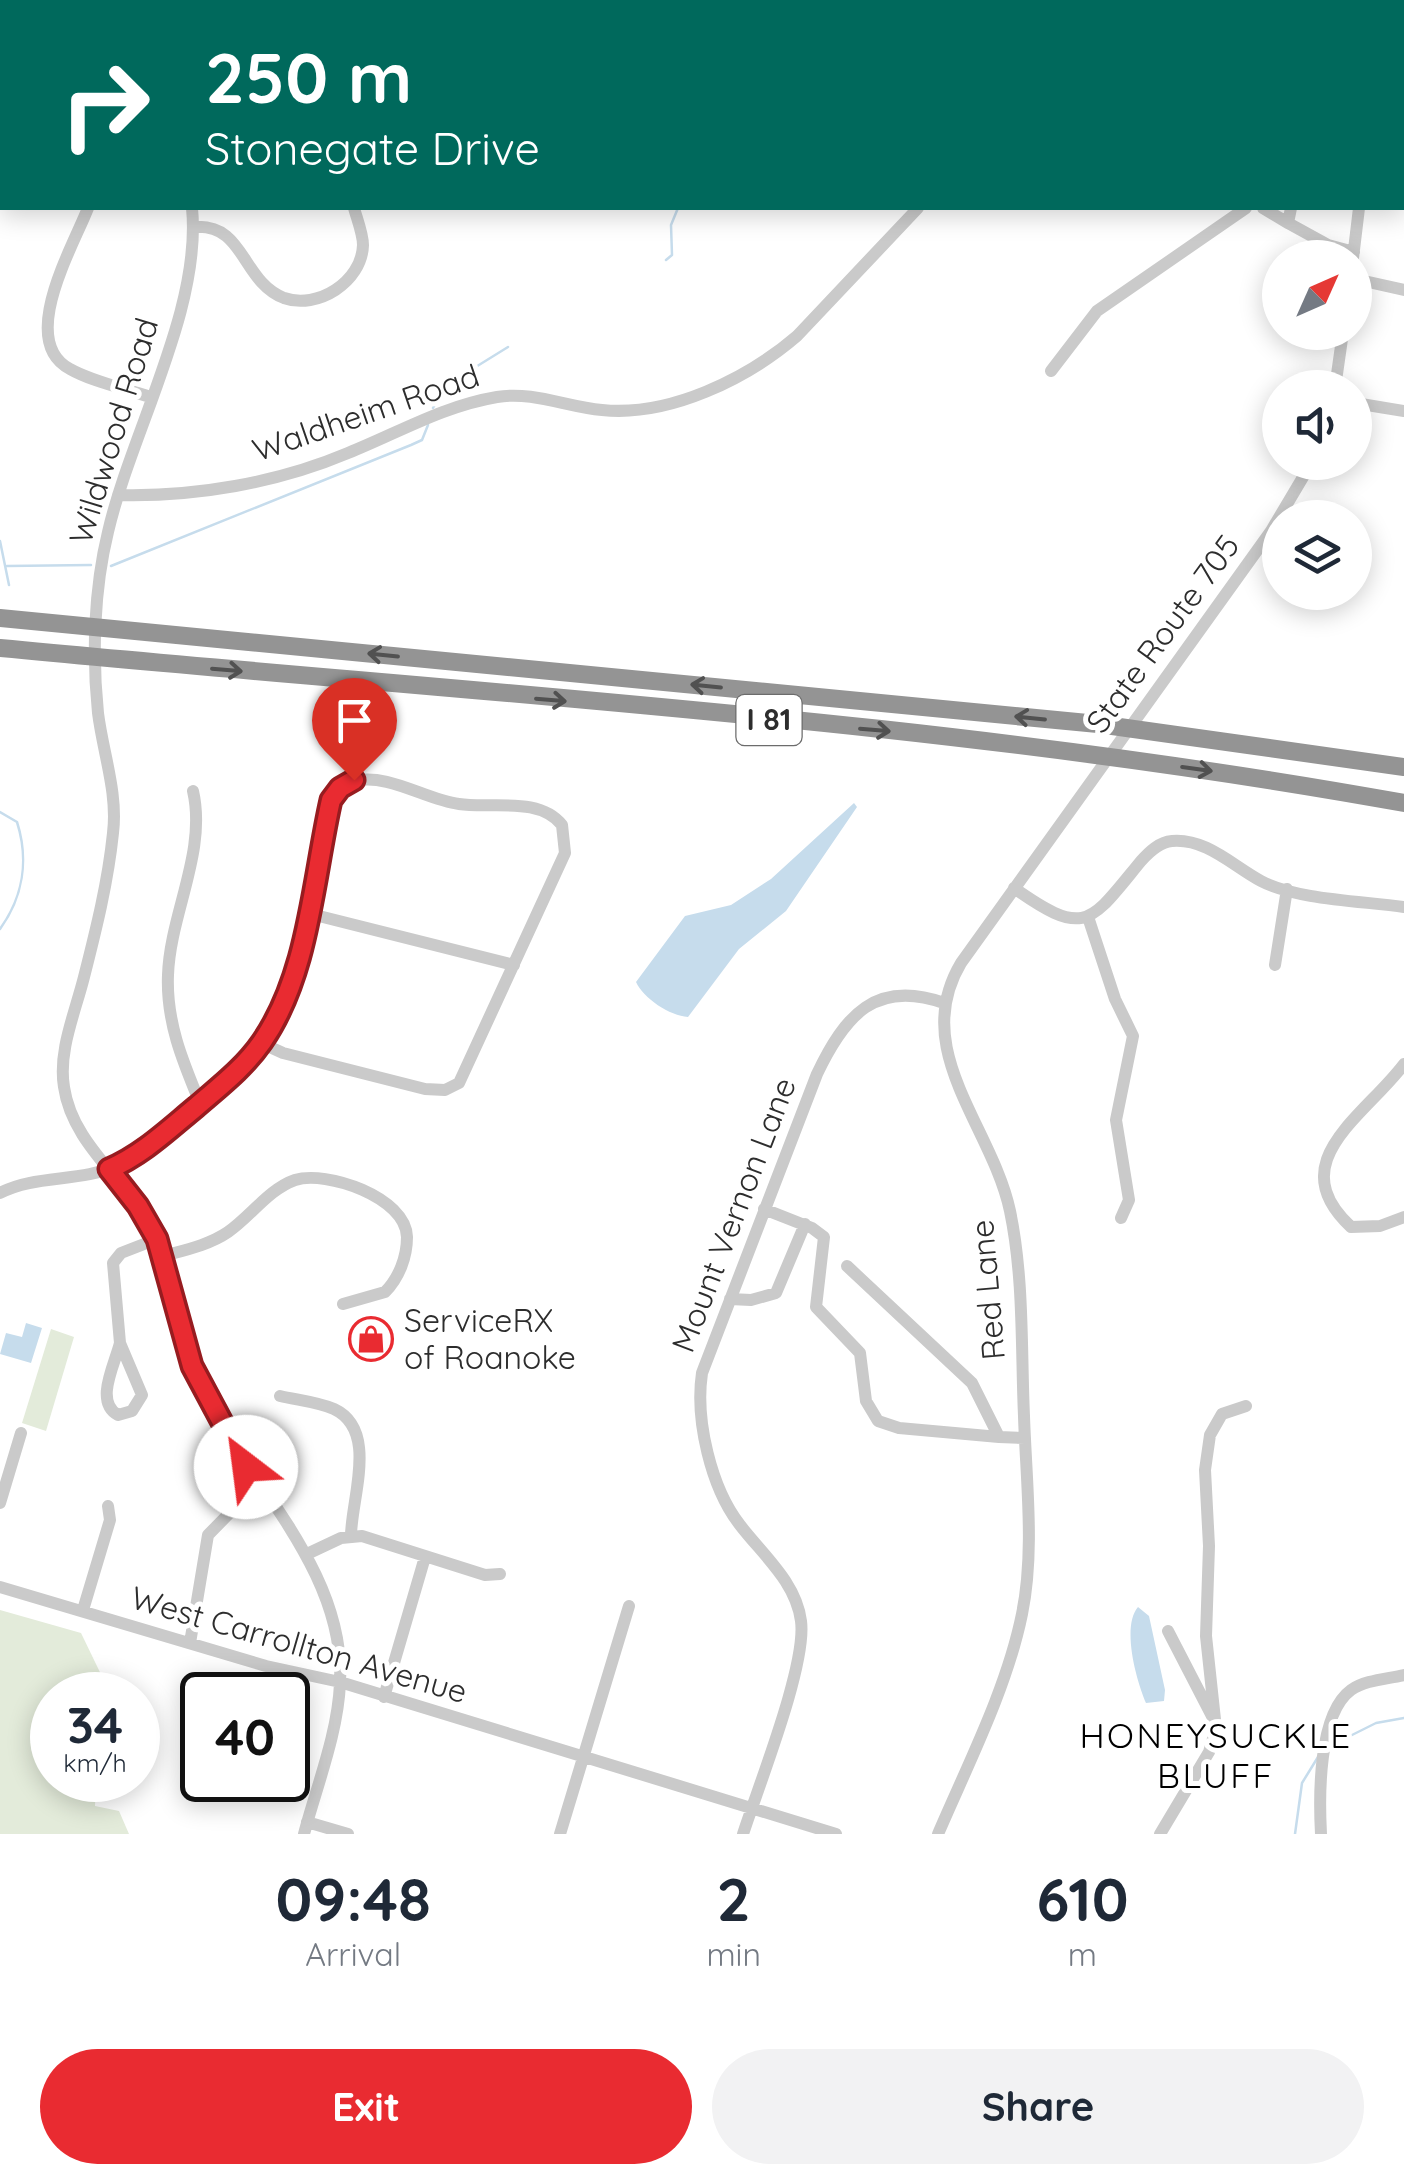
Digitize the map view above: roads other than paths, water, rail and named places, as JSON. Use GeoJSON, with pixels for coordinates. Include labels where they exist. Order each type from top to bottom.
{"type":"FeatureCollection","features":[{"type":"Feature","properties":{"kind":"highway","name":"I 81"},"geometry":{"type":"LineString","coordinates":[[0,618],[1098,724],[1404,767]]}},
{"type":"Feature","properties":{"kind":"highway","name":"I 81"},"geometry":{"type":"LineString","coordinates":[[0,648],[966,740],[1220,772],[1404,802]]}},
{"type":"Feature","properties":{"kind":"street"},"geometry":{"type":"LineString","coordinates":[[87,210],[48,310],[49,344],[71,370],[150,397]]}},
{"type":"Feature","properties":{"kind":"street","name":"Wildwood Road"},"geometry":{"type":"LineString","coordinates":[[192,210],[194,226],[186,290],[118,496],[102,558],[95,671],[114,828],[62,1070],[66,1099],[76,1124],[138,1206],[157,1239],[192,1366],[258,1485],[307,1554],[331,1616],[340,1682]]}},
{"type":"Feature","properties":{"kind":"street"},"geometry":{"type":"LineString","coordinates":[[194,226],[213,225],[230,236],[249,271],[264,288],[287,299],[306,301],[341,287],[358,266],[363,245],[354,210]]}},
{"type":"Feature","properties":{"kind":"street","name":"Waldheim Road"},"geometry":{"type":"LineString","coordinates":[[118,496],[155,496],[298,472],[450,408],[500,396],[542,397],[627,411],[712,388],[788,344],[916,210]]}},
{"type":"Feature","properties":{"kind":"street"},"geometry":{"type":"LineString","coordinates":[[1051,370],[1097,311],[1243,210]]}},
{"type":"Feature","properties":{"kind":"street"},"geometry":{"type":"LineString","coordinates":[[1266,210],[1319,240]]}},
{"type":"Feature","properties":{"kind":"street"},"geometry":{"type":"LineString","coordinates":[[1288,223],[1291,210]]}},
{"type":"Feature","properties":{"kind":"street"},"geometry":{"type":"LineString","coordinates":[[1355,240],[1359,210]]}},
{"type":"Feature","properties":{"kind":"street"},"geometry":{"type":"LineString","coordinates":[[1372,283],[1404,290]]}},
{"type":"Feature","properties":{"kind":"street"},"geometry":{"type":"LineString","coordinates":[[1372,406],[1404,411]]}},
{"type":"Feature","properties":{"kind":"street","name":"State Route 705"},"geometry":{"type":"LineString","coordinates":[[1089,785],[1271,531],[1301,480]]}},
{"type":"Feature","properties":{"kind":"street"},"geometry":{"type":"LineString","coordinates":[[0,1193],[109,1169],[152,1144],[261,1043],[291,983],[331,800],[346,783],[362,780],[424,791],[461,804],[496,803],[550,814],[562,825],[566,848],[466,1075],[445,1090],[336,1066],[261,1043]]}},
{"type":"Feature","properties":{"kind":"street","name":"Red Lane"},"geometry":{"type":"LineString","coordinates":[[938,1834],[1022,1615],[1027,1547],[1012,1222],[995,1160],[946,1054],[941,1024],[944,1003],[961,963],[1089,785]]}},
{"type":"Feature","properties":{"kind":"street"},"geometry":{"type":"LineString","coordinates":[[193,791],[198,822],[170,956],[168,993],[176,1042],[200,1103]]}},
{"type":"Feature","properties":{"kind":"street"},"geometry":{"type":"LineString","coordinates":[[1014,888],[1055,916],[1088,917],[1102,909],[1148,852],[1166,841],[1200,844],[1264,883],[1287,890],[1404,907]]}},
{"type":"Feature","properties":{"kind":"street"},"geometry":{"type":"LineString","coordinates":[[1276,965],[1287,890]]}},
{"type":"Feature","properties":{"kind":"street"},"geometry":{"type":"LineString","coordinates":[[307,912],[514,965]]}},
{"type":"Feature","properties":{"kind":"street"},"geometry":{"type":"LineString","coordinates":[[1088,917],[1115,999],[1133,1036],[1116,1120],[1129,1200],[1121,1218]]}},
{"type":"Feature","properties":{"kind":"street","name":"Mount Vernon Lane"},"geometry":{"type":"LineString","coordinates":[[742,1834],[794,1673],[802,1632],[794,1595],[724,1499],[704,1422],[702,1372],[817,1074],[851,1022],[874,1000],[895,993],[944,1003]]}},
{"type":"Feature","properties":{"kind":"street"},"geometry":{"type":"LineString","coordinates":[[1404,1064],[1330,1148],[1322,1177],[1327,1202],[1351,1227],[1380,1226],[1404,1216]]}},
{"type":"Feature","properties":{"kind":"street"},"geometry":{"type":"LineString","coordinates":[[164,1256],[219,1238],[295,1180],[315,1179],[374,1194],[391,1204],[404,1222],[407,1234],[402,1263],[385,1292],[343,1304]]}},
{"type":"Feature","properties":{"kind":"street"},"geometry":{"type":"LineString","coordinates":[[764,1209],[805,1224],[825,1240],[816,1308],[859,1350],[866,1401],[878,1421],[899,1428],[1024,1438]]}},
{"type":"Feature","properties":{"kind":"street"},"geometry":{"type":"LineString","coordinates":[[730,1299],[751,1300],[776,1293],[805,1224]]}},
{"type":"Feature","properties":{"kind":"street"},"geometry":{"type":"LineString","coordinates":[[120,1342],[106,1395],[110,1410],[118,1415],[137,1407],[142,1395],[120,1342],[113,1263],[121,1253],[157,1239]]}},
{"type":"Feature","properties":{"kind":"street"},"geometry":{"type":"LineString","coordinates":[[847,1266],[972,1383],[998,1437]]}},
{"type":"Feature","properties":{"kind":"street"},"geometry":{"type":"LineString","coordinates":[[280,1396],[333,1409],[357,1434],[360,1454],[350,1536]]}},
{"type":"Feature","properties":{"kind":"street"},"geometry":{"type":"LineString","coordinates":[[1160,1834],[1209,1752],[1216,1721],[1206,1636],[1206,1450],[1222,1414],[1246,1406]]}},
{"type":"Feature","properties":{"kind":"street"},"geometry":{"type":"LineString","coordinates":[[0,1503],[21,1432]]}},
{"type":"Feature","properties":{"kind":"street"},"geometry":{"type":"LineString","coordinates":[[190,1642],[208,1535],[258,1485]]}},
{"type":"Feature","properties":{"kind":"street"},"geometry":{"type":"LineString","coordinates":[[83,1610],[110,1520],[108,1506]]}},
{"type":"Feature","properties":{"kind":"street"},"geometry":{"type":"LineString","coordinates":[[307,1554],[350,1536],[485,1575],[500,1574]]}},
{"type":"Feature","properties":{"kind":"street"},"geometry":{"type":"LineString","coordinates":[[384,1697],[425,1556]]}},
{"type":"Feature","properties":{"kind":"street","name":"West Carrollton Avenue"},"geometry":{"type":"LineString","coordinates":[[0,1586],[340,1682],[836,1834]]}},
{"type":"Feature","properties":{"kind":"street"},"geometry":{"type":"LineString","coordinates":[[560,1834],[630,1606]]}},
{"type":"Feature","properties":{"kind":"street"},"geometry":{"type":"LineString","coordinates":[[1168,1631],[1216,1721]]}},
{"type":"Feature","properties":{"kind":"street"},"geometry":{"type":"LineString","coordinates":[[1320,1834],[1328,1733],[1337,1706],[1360,1685],[1404,1675]]}},
{"type":"Feature","properties":{"kind":"street"},"geometry":{"type":"LineString","coordinates":[[340,1682],[305,1828],[348,1834]]}},
{"type":"Feature","properties":{"kind":"water"},"geometry":{"type":"Polygon","coordinates":[[[854,803],[857,807],[786,911],[739,949],[688,1017],[665,1010],[645,994],[636,982],[685,916],[731,905],[771,879],[854,803]]]}},
{"type":"Feature","properties":{"kind":"water"},"geometry":{"type":"Polygon","coordinates":[[[26,1323],[42,1328],[31,1363],[0,1354],[6,1333],[22,1337],[26,1323]]]}},
{"type":"Feature","properties":{"kind":"water"},"geometry":{"type":"Polygon","coordinates":[[[1138,1607],[1149,1616],[1164,1701],[1146,1703],[1139,1682],[1131,1641],[1133,1616],[1138,1607]]]}},
{"type":"Feature","properties":{"kind":"waterway"},"geometry":{"type":"LineString","coordinates":[[666,260],[672,255],[671,225],[677,210]]}},
{"type":"Feature","properties":{"kind":"waterway"},"geometry":{"type":"LineString","coordinates":[[433,408],[445,386],[508,347]]}},
{"type":"Feature","properties":{"kind":"waterway"},"geometry":{"type":"LineString","coordinates":[[111,566],[411,445],[422,440],[428,425]]}},
{"type":"Feature","properties":{"kind":"waterway"},"geometry":{"type":"LineString","coordinates":[[0,541],[9,585]]}},
{"type":"Feature","properties":{"kind":"waterway"},"geometry":{"type":"LineString","coordinates":[[7,566],[91,565]]}},
{"type":"Feature","properties":{"kind":"waterway"},"geometry":{"type":"LineString","coordinates":[[0,812],[17,822],[23,850],[19,891],[0,929]]}},
{"type":"Feature","properties":{"kind":"waterway"},"geometry":{"type":"LineString","coordinates":[[1332,1745],[1376,1723],[1404,1718]]}},
{"type":"Feature","properties":{"kind":"waterway"},"geometry":{"type":"LineString","coordinates":[[1295,1834],[1302,1783],[1318,1757]]}},
{"type":"Feature","properties":{"kind":"place","name":"ServiceRX of Roanoke"},"geometry":{"type":"Point","coordinates":[371,1339]}},
{"type":"Feature","properties":{"kind":"district","name":"HONEYSUCKLE BLUFF"},"geometry":{"type":"Point","coordinates":[1216,1756]}}]}
